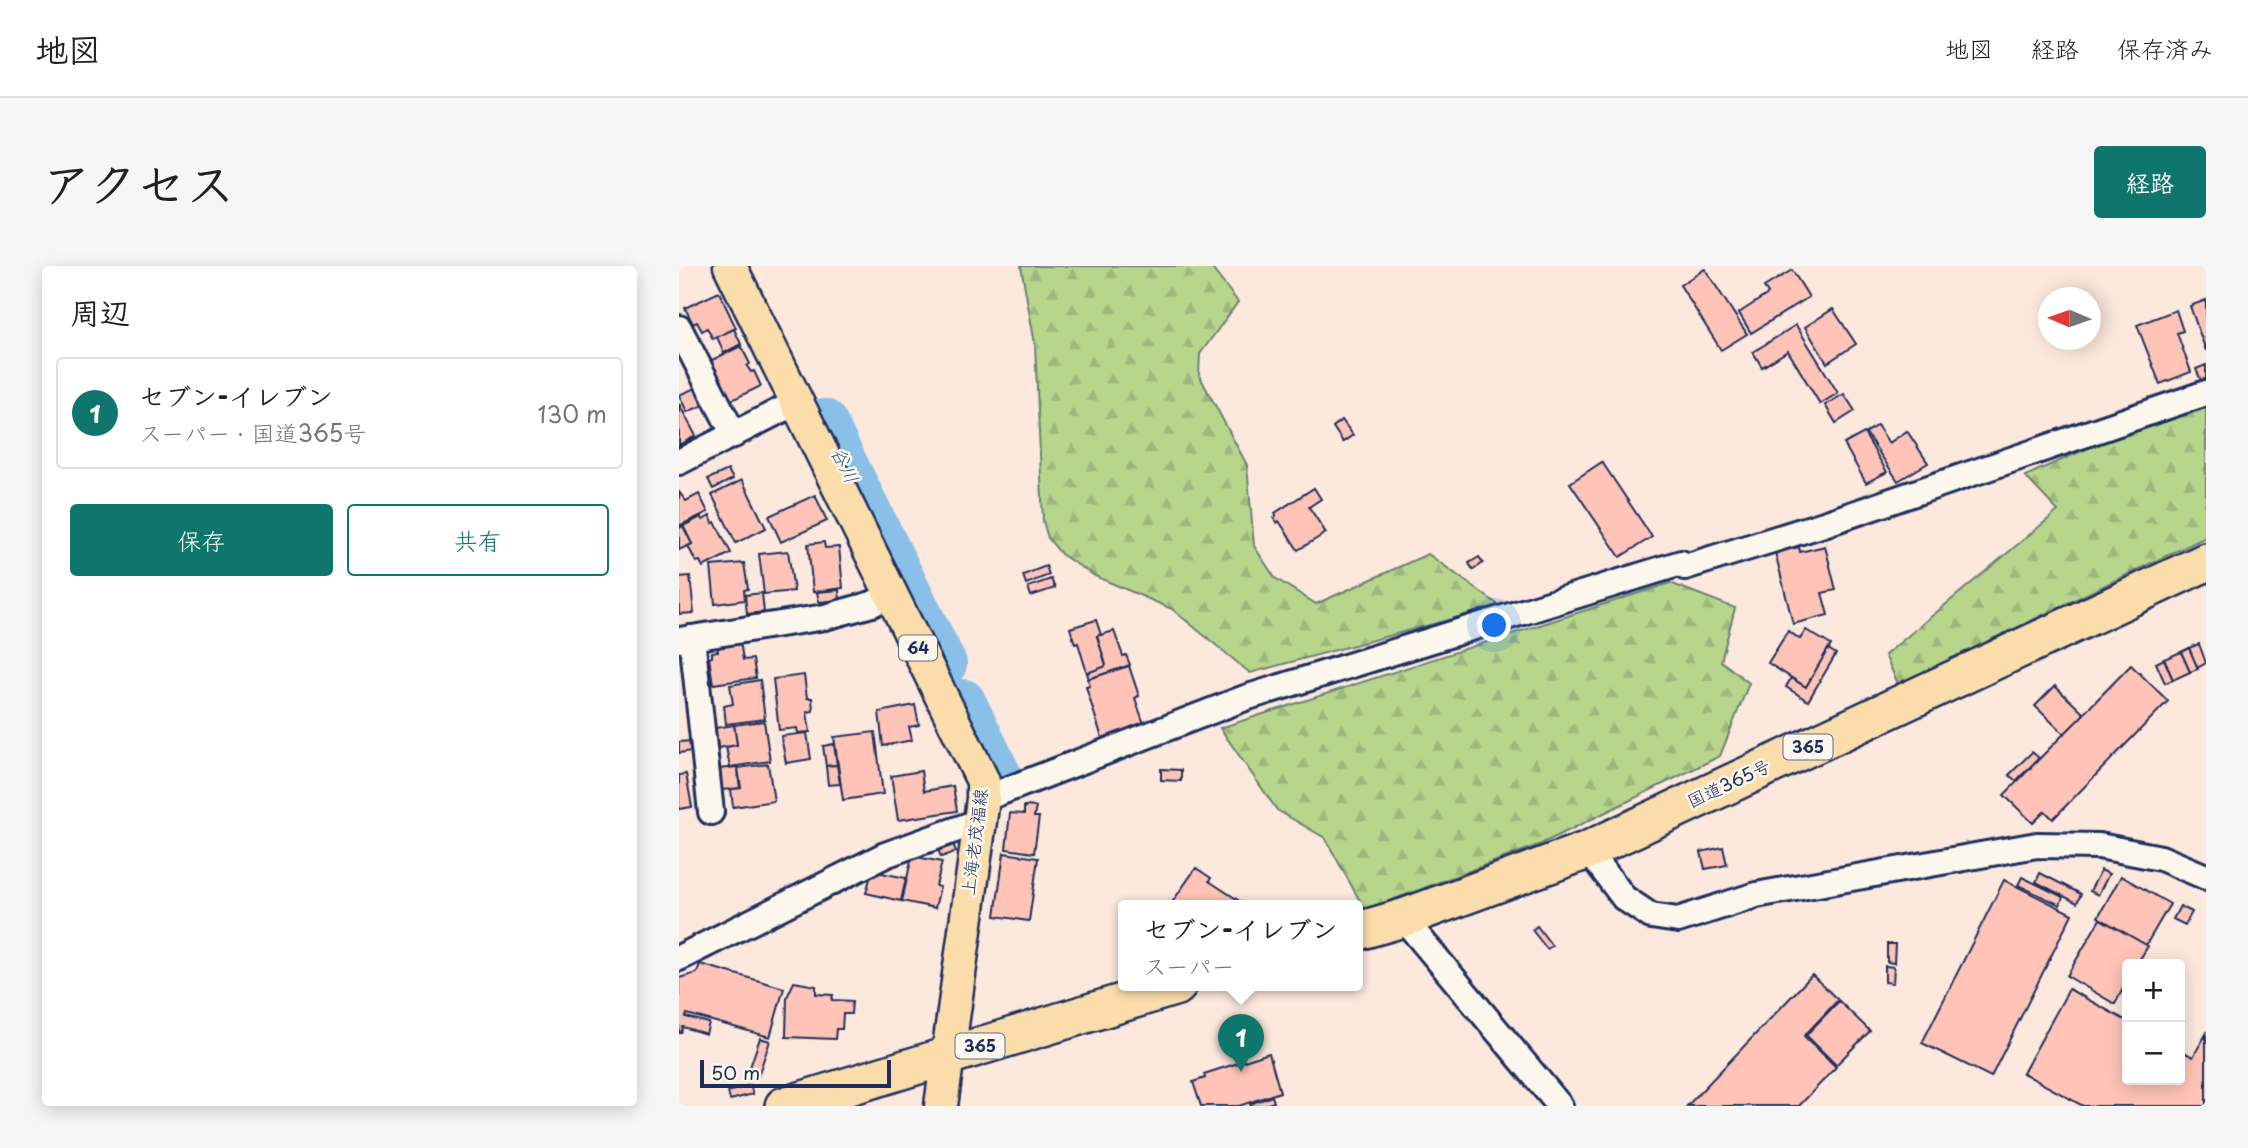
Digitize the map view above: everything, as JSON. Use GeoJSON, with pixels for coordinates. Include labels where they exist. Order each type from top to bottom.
{"type":"FeatureCollection","features":[{"type":"Feature","properties":{"kind":"highway","name":"国道365号"},"geometry":{"type":"LineString","coordinates":[[1363,930],[1403,918],[1588,850],[2206,562]]}},
{"type":"Feature","properties":{"kind":"highway","name":"365"},"geometry":{"type":"LineString","coordinates":[[784,1106],[1161,991]]}},
{"type":"Feature","properties":{"kind":"main road","name":"上海老茂福線"},"geometry":{"type":"LineString","coordinates":[[730,266],[983,781],[941,1106]]}},
{"type":"Feature","properties":{"kind":"street"},"geometry":{"type":"LineString","coordinates":[[679,328],[734,435]]}},
{"type":"Feature","properties":{"kind":"street"},"geometry":{"type":"LineString","coordinates":[[679,958],[981,810],[1245,698],[1681,563],[1685,567],[1824,524],[2206,393]]}},
{"type":"Feature","properties":{"kind":"street"},"geometry":{"type":"LineString","coordinates":[[679,461],[797,402]]}},
{"type":"Feature","properties":{"kind":"street"},"geometry":{"type":"LineString","coordinates":[[712,812],[686,639],[825,617],[872,604],[893,594]]}},
{"type":"Feature","properties":{"kind":"street"},"geometry":{"type":"LineString","coordinates":[[1588,850],[1624,898],[1651,916],[1678,920],[1756,895],[2037,845],[2099,846],[2161,858],[2206,877]]}},
{"type":"Feature","properties":{"kind":"street"},"geometry":{"type":"LineString","coordinates":[[1403,918],[1560,1106]]}},
{"type":"Feature","properties":{"kind":"green space"},"geometry":{"type":"Polygon","coordinates":[[[1021,266],[1210,266],[1238,302],[1200,354],[1199,375],[1247,465],[1254,546],[1275,578],[1316,604],[1428,554],[1500,606],[1250,673],[1172,609],[1095,576],[1061,554],[1048,538],[1043,521],[1035,344],[1021,266]]]}},
{"type":"Feature","properties":{"kind":"green space"},"geometry":{"type":"Polygon","coordinates":[[[2206,404],[2206,537],[1898,684],[1885,655],[2058,511],[2025,476],[2159,417],[2206,404]]]}},
{"type":"Feature","properties":{"kind":"green space"},"geometry":{"type":"Polygon","coordinates":[[[1670,583],[1735,608],[1721,661],[1749,683],[1720,756],[1541,844],[1365,910],[1363,900],[1359,900],[1325,838],[1277,810],[1220,728],[1670,583]]]}},
{"type":"Feature","properties":{"kind":"building"},"geometry":{"type":"Polygon","coordinates":[[[1705,269],[1747,334],[1721,350],[1680,285],[1705,269]]]}},
{"type":"Feature","properties":{"kind":"building"},"geometry":{"type":"Polygon","coordinates":[[[1792,270],[1809,297],[1751,333],[1739,313],[1768,294],[1764,287],[1792,270]]]}},
{"type":"Feature","properties":{"kind":"building"},"geometry":{"type":"Polygon","coordinates":[[[719,292],[736,328],[713,339],[707,328],[702,331],[697,322],[693,324],[685,308],[719,292]]]}},
{"type":"Feature","properties":{"kind":"building"},"geometry":{"type":"Polygon","coordinates":[[[2206,300],[2206,351],[2190,306],[2206,300]]]}},
{"type":"Feature","properties":{"kind":"building"},"geometry":{"type":"Polygon","coordinates":[[[1833,309],[1856,344],[1827,363],[1805,327],[1833,309]]]}},
{"type":"Feature","properties":{"kind":"building"},"geometry":{"type":"Polygon","coordinates":[[[2176,310],[2183,331],[2177,333],[2191,372],[2160,384],[2137,325],[2176,310]]]}},
{"type":"Feature","properties":{"kind":"building"},"geometry":{"type":"Polygon","coordinates":[[[1796,325],[1838,393],[1820,404],[1788,351],[1762,367],[1753,352],[1796,325]]]}},
{"type":"Feature","properties":{"kind":"building"},"geometry":{"type":"Polygon","coordinates":[[[734,329],[741,344],[724,353],[717,337],[734,329]]]}},
{"type":"Feature","properties":{"kind":"building"},"geometry":{"type":"Polygon","coordinates":[[[741,346],[750,364],[747,366],[751,372],[754,371],[761,386],[730,401],[710,361],[741,346]]]}},
{"type":"Feature","properties":{"kind":"building"},"geometry":{"type":"Polygon","coordinates":[[[2206,365],[2206,382],[2202,383],[2196,369],[2206,365]]]}},
{"type":"Feature","properties":{"kind":"building"},"geometry":{"type":"Polygon","coordinates":[[[695,388],[704,405],[687,412],[679,395],[695,388]]]}},
{"type":"Feature","properties":{"kind":"building"},"geometry":{"type":"Polygon","coordinates":[[[1844,394],[1855,411],[1836,423],[1825,405],[1844,394]]]}},
{"type":"Feature","properties":{"kind":"building"},"geometry":{"type":"Polygon","coordinates":[[[679,404],[696,436],[679,445],[679,404]]]}},
{"type":"Feature","properties":{"kind":"building"},"geometry":{"type":"Polygon","coordinates":[[[1342,420],[1353,435],[1343,442],[1333,427],[1342,420]]]}},
{"type":"Feature","properties":{"kind":"building"},"geometry":{"type":"Polygon","coordinates":[[[1877,425],[1889,443],[1907,431],[1928,463],[1898,481],[1866,433],[1877,425]]]}},
{"type":"Feature","properties":{"kind":"building"},"geometry":{"type":"Polygon","coordinates":[[[1864,433],[1887,472],[1866,483],[1844,444],[1864,433]]]}},
{"type":"Feature","properties":{"kind":"building"},"geometry":{"type":"Polygon","coordinates":[[[1602,462],[1652,537],[1620,557],[1570,483],[1602,462]]]}},
{"type":"Feature","properties":{"kind":"building"},"geometry":{"type":"Polygon","coordinates":[[[728,470],[733,479],[713,489],[708,479],[728,470]]]}},
{"type":"Feature","properties":{"kind":"building"},"geometry":{"type":"Polygon","coordinates":[[[742,480],[766,528],[736,543],[712,495],[742,480]]]}},
{"type":"Feature","properties":{"kind":"building"},"geometry":{"type":"Polygon","coordinates":[[[1314,488],[1321,499],[1309,507],[1326,533],[1298,550],[1279,521],[1277,523],[1275,513],[1314,488]]]}},
{"type":"Feature","properties":{"kind":"building"},"geometry":{"type":"Polygon","coordinates":[[[679,492],[686,501],[699,494],[708,512],[679,526],[679,492]]]}},
{"type":"Feature","properties":{"kind":"building"},"geometry":{"type":"Polygon","coordinates":[[[815,495],[827,521],[781,542],[769,516],[815,495]]]}},
{"type":"Feature","properties":{"kind":"building"},"geometry":{"type":"Polygon","coordinates":[[[710,516],[731,553],[703,567],[700,561],[696,562],[688,546],[692,544],[683,526],[701,517],[703,520],[710,516]]]}},
{"type":"Feature","properties":{"kind":"building"},"geometry":{"type":"Polygon","coordinates":[[[683,526],[692,544],[679,550],[679,528],[683,526]]]}},
{"type":"Feature","properties":{"kind":"building"},"geometry":{"type":"Polygon","coordinates":[[[824,542],[825,548],[839,547],[843,588],[813,592],[808,544],[824,542]]]}},
{"type":"Feature","properties":{"kind":"building"},"geometry":{"type":"Polygon","coordinates":[[[1825,546],[1836,590],[1822,593],[1828,615],[1793,624],[1775,552],[1799,547],[1800,552],[1825,546]]]}},
{"type":"Feature","properties":{"kind":"building"},"geometry":{"type":"Polygon","coordinates":[[[788,551],[794,591],[764,594],[759,554],[788,551]]]}},
{"type":"Feature","properties":{"kind":"building"},"geometry":{"type":"Polygon","coordinates":[[[1479,557],[1483,563],[1473,570],[1469,563],[1479,557]]]}},
{"type":"Feature","properties":{"kind":"building"},"geometry":{"type":"Polygon","coordinates":[[[744,563],[748,589],[744,590],[745,600],[715,604],[711,566],[744,563]]]}},
{"type":"Feature","properties":{"kind":"building"},"geometry":{"type":"Polygon","coordinates":[[[1046,566],[1049,575],[1026,584],[1023,575],[1046,566]]]}},
{"type":"Feature","properties":{"kind":"building"},"geometry":{"type":"Polygon","coordinates":[[[690,576],[694,613],[679,614],[679,577],[690,576]]]}},
{"type":"Feature","properties":{"kind":"building"},"geometry":{"type":"Polygon","coordinates":[[[1051,579],[1055,588],[1031,596],[1028,587],[1051,579]]]}},
{"type":"Feature","properties":{"kind":"building"},"geometry":{"type":"Polygon","coordinates":[[[839,590],[840,600],[819,602],[817,592],[839,590]]]}},
{"type":"Feature","properties":{"kind":"building"},"geometry":{"type":"Polygon","coordinates":[[[762,593],[764,612],[747,614],[745,595],[762,593]]]}},
{"type":"Feature","properties":{"kind":"building"},"geometry":{"type":"Polygon","coordinates":[[[1096,620],[1101,635],[1097,636],[1106,665],[1087,673],[1078,643],[1075,644],[1070,628],[1096,620]]]}},
{"type":"Feature","properties":{"kind":"building"},"geometry":{"type":"Polygon","coordinates":[[[1806,630],[1831,645],[1806,687],[1768,663],[1788,631],[1800,639],[1806,630]]]}},
{"type":"Feature","properties":{"kind":"building"},"geometry":{"type":"Polygon","coordinates":[[[1114,631],[1123,656],[1126,655],[1130,665],[1089,679],[1087,673],[1106,665],[1097,636],[1114,631]]]}},
{"type":"Feature","properties":{"kind":"building"},"geometry":{"type":"Polygon","coordinates":[[[740,641],[743,660],[753,659],[756,678],[713,684],[709,658],[712,657],[712,652],[718,651],[717,644],[740,641]]]}},
{"type":"Feature","properties":{"kind":"building"},"geometry":{"type":"Polygon","coordinates":[[[2199,644],[2206,663],[2197,668],[2189,648],[2199,644]]]}},
{"type":"Feature","properties":{"kind":"building"},"geometry":{"type":"Polygon","coordinates":[[[2189,648],[2198,669],[2190,672],[2181,652],[2189,648]]]}},
{"type":"Feature","properties":{"kind":"building"},"geometry":{"type":"Polygon","coordinates":[[[1828,649],[1836,654],[1808,701],[1786,687],[1791,678],[1806,687],[1828,649]]]}},
{"type":"Feature","properties":{"kind":"building"},"geometry":{"type":"Polygon","coordinates":[[[2181,652],[2190,672],[2173,680],[2164,659],[2181,652]]]}},
{"type":"Feature","properties":{"kind":"building"},"geometry":{"type":"Polygon","coordinates":[[[2164,659],[2173,680],[2165,683],[2156,663],[2164,659]]]}},
{"type":"Feature","properties":{"kind":"building"},"geometry":{"type":"Polygon","coordinates":[[[2131,665],[2168,701],[2053,819],[2045,811],[2033,823],[2004,795],[2131,665]]]}},
{"type":"Feature","properties":{"kind":"building"},"geometry":{"type":"Polygon","coordinates":[[[1129,666],[1139,696],[1135,698],[1144,724],[1102,738],[1086,687],[1090,686],[1088,679],[1129,666]]]}},
{"type":"Feature","properties":{"kind":"building"},"geometry":{"type":"Polygon","coordinates":[[[804,675],[807,698],[812,698],[813,711],[807,712],[810,732],[798,733],[797,728],[779,730],[773,679],[804,675]]]}},
{"type":"Feature","properties":{"kind":"building"},"geometry":{"type":"Polygon","coordinates":[[[760,680],[765,719],[726,724],[724,706],[733,704],[730,685],[760,680]]]}},
{"type":"Feature","properties":{"kind":"building"},"geometry":{"type":"Polygon","coordinates":[[[2055,686],[2084,714],[2064,734],[2035,706],[2055,686]]]}},
{"type":"Feature","properties":{"kind":"building"},"geometry":{"type":"Polygon","coordinates":[[[915,705],[919,725],[909,727],[912,740],[883,746],[879,712],[915,705]]]}},
{"type":"Feature","properties":{"kind":"building"},"geometry":{"type":"Polygon","coordinates":[[[764,721],[770,761],[730,767],[726,747],[737,745],[734,725],[764,721]]]}},
{"type":"Feature","properties":{"kind":"building"},"geometry":{"type":"Polygon","coordinates":[[[734,725],[737,745],[718,748],[715,728],[734,725]]]}},
{"type":"Feature","properties":{"kind":"building"},"geometry":{"type":"Polygon","coordinates":[[[875,732],[883,794],[843,800],[834,737],[875,732]]]}},
{"type":"Feature","properties":{"kind":"building"},"geometry":{"type":"Polygon","coordinates":[[[807,733],[811,759],[786,763],[781,736],[807,733]]]}},
{"type":"Feature","properties":{"kind":"building"},"geometry":{"type":"Polygon","coordinates":[[[691,741],[692,751],[679,753],[679,742],[691,741]]]}},
{"type":"Feature","properties":{"kind":"building"},"geometry":{"type":"Polygon","coordinates":[[[834,744],[837,765],[826,766],[823,746],[834,744]]]}},
{"type":"Feature","properties":{"kind":"building"},"geometry":{"type":"Polygon","coordinates":[[[2032,752],[2039,758],[2016,781],[2009,775],[2032,752]]]}},
{"type":"Feature","properties":{"kind":"building"},"geometry":{"type":"Polygon","coordinates":[[[768,764],[774,801],[733,807],[731,789],[741,788],[738,768],[768,764]]]}},
{"type":"Feature","properties":{"kind":"building"},"geometry":{"type":"Polygon","coordinates":[[[837,765],[840,784],[828,785],[826,766],[837,765]]]}},
{"type":"Feature","properties":{"kind":"building"},"geometry":{"type":"Polygon","coordinates":[[[737,767],[740,788],[722,790],[719,769],[737,767]]]}},
{"type":"Feature","properties":{"kind":"building"},"geometry":{"type":"Polygon","coordinates":[[[1161,769],[1181,770],[1181,781],[1161,780],[1161,769]]]}},
{"type":"Feature","properties":{"kind":"building"},"geometry":{"type":"Polygon","coordinates":[[[921,771],[924,791],[953,786],[957,811],[898,820],[891,776],[921,771]]]}},
{"type":"Feature","properties":{"kind":"building"},"geometry":{"type":"Polygon","coordinates":[[[686,774],[692,807],[679,809],[679,775],[686,774]]]}},
{"type":"Feature","properties":{"kind":"building"},"geometry":{"type":"Polygon","coordinates":[[[1024,806],[1036,807],[1034,817],[1039,817],[1034,853],[1006,849],[1010,813],[1024,814],[1024,806]]]}},
{"type":"Feature","properties":{"kind":"building"},"geometry":{"type":"Polygon","coordinates":[[[953,843],[956,852],[941,857],[938,849],[953,843]]]}},
{"type":"Feature","properties":{"kind":"building"},"geometry":{"type":"Polygon","coordinates":[[[1723,847],[1727,865],[1705,869],[1701,852],[1723,847]]]}},
{"type":"Feature","properties":{"kind":"building"},"geometry":{"type":"Polygon","coordinates":[[[1004,853],[1038,858],[1029,921],[995,916],[1004,853]]]}},
{"type":"Feature","properties":{"kind":"building"},"geometry":{"type":"Polygon","coordinates":[[[912,856],[942,862],[936,886],[940,887],[935,908],[902,901],[912,856]]]}},
{"type":"Feature","properties":{"kind":"building"},"geometry":{"type":"Polygon","coordinates":[[[1196,868],[1211,878],[1209,881],[1238,900],[1174,900],[1196,868]]]}},
{"type":"Feature","properties":{"kind":"building"},"geometry":{"type":"Polygon","coordinates":[[[2101,870],[2109,874],[2098,895],[2090,891],[2101,870]]]}},
{"type":"Feature","properties":{"kind":"building"},"geometry":{"type":"Polygon","coordinates":[[[872,871],[906,878],[901,901],[866,893],[872,871]]]}},
{"type":"Feature","properties":{"kind":"building"},"geometry":{"type":"Polygon","coordinates":[[[2040,873],[2081,894],[2077,903],[2036,882],[2040,873]]]}},
{"type":"Feature","properties":{"kind":"building"},"geometry":{"type":"Polygon","coordinates":[[[2121,876],[2170,904],[2146,945],[2098,917],[2121,876]]]}},
{"type":"Feature","properties":{"kind":"building"},"geometry":{"type":"Polygon","coordinates":[[[2022,877],[2063,897],[2060,905],[2018,885],[2022,877]]]}},
{"type":"Feature","properties":{"kind":"building"},"geometry":{"type":"Polygon","coordinates":[[[2004,880],[2072,914],[1991,1077],[1922,1043],[2004,880]]]}},
{"type":"Feature","properties":{"kind":"building"},"geometry":{"type":"Polygon","coordinates":[[[2180,906],[2192,912],[2185,925],[2173,919],[2180,906]]]}},
{"type":"Feature","properties":{"kind":"building"},"geometry":{"type":"Polygon","coordinates":[[[2100,919],[2148,946],[2140,959],[2122,959],[2122,991],[2115,1004],[2067,976],[2100,919]]]}},
{"type":"Feature","properties":{"kind":"building"},"geometry":{"type":"Polygon","coordinates":[[[1537,926],[1552,946],[1547,949],[1532,930],[1537,926]]]}},
{"type":"Feature","properties":{"kind":"building"},"geometry":{"type":"Polygon","coordinates":[[[1887,944],[1895,944],[1894,963],[1887,962],[1887,944]]]}},
{"type":"Feature","properties":{"kind":"building"},"geometry":{"type":"Polygon","coordinates":[[[700,964],[784,988],[770,1037],[687,1014],[686,1017],[709,1023],[706,1034],[683,1027],[679,1033],[679,978],[697,973],[700,964]]]}},
{"type":"Feature","properties":{"kind":"building"},"geometry":{"type":"Polygon","coordinates":[[[1885,966],[1894,967],[1893,983],[1885,982],[1885,966]]]}},
{"type":"Feature","properties":{"kind":"building"},"geometry":{"type":"Polygon","coordinates":[[[1812,975],[1838,1000],[1804,1036],[1836,1067],[1799,1106],[1687,1106],[1812,975]]]}},
{"type":"Feature","properties":{"kind":"building"},"geometry":{"type":"Polygon","coordinates":[[[794,982],[816,986],[816,994],[833,995],[832,1000],[852,1001],[851,1014],[843,1014],[842,1029],[836,1029],[835,1039],[786,1037],[787,997],[794,982]]]}},
{"type":"Feature","properties":{"kind":"building"},"geometry":{"type":"Polygon","coordinates":[[[2069,989],[2122,1018],[2122,1085],[2185,1085],[2185,1053],[2193,1057],[2206,1034],[2206,1106],[2083,1106],[2023,1073],[2069,989]]]}},
{"type":"Feature","properties":{"kind":"building"},"geometry":{"type":"Polygon","coordinates":[[[1839,1001],[1870,1031],[1836,1065],[1806,1035],[1839,1001]]]}},
{"type":"Feature","properties":{"kind":"building"},"geometry":{"type":"Polygon","coordinates":[[[760,1038],[770,1041],[758,1076],[748,1073],[760,1038]]]}},
{"type":"Feature","properties":{"kind":"building"},"geometry":{"type":"Polygon","coordinates":[[[1269,1053],[1280,1092],[1239,1106],[1201,1106],[1193,1082],[1205,1078],[1204,1074],[1269,1053]]]}},
{"type":"Feature","properties":{"kind":"building"},"geometry":{"type":"Polygon","coordinates":[[[750,1085],[753,1094],[730,1100],[728,1092],[750,1085]]]}},
{"type":"Feature","properties":{"kind":"building"},"geometry":{"type":"Polygon","coordinates":[[[1272,1096],[1274,1102],[1262,1106],[1250,1104],[1272,1096]]]}},
{"type":"Feature","properties":{"kind":"waterway","name":"谷川"},"geometry":{"type":"LineString","coordinates":[[824,422],[944,664]]}},
{"type":"Feature","properties":{"kind":"waterway","name":"谷川"},"geometry":{"type":"LineString","coordinates":[[963,702],[1002,782]]}},
{"type":"Feature","properties":{"kind":"place","name":"セブン-イレブン"},"geometry":{"type":"Point","coordinates":[1241,1072]}}]}
